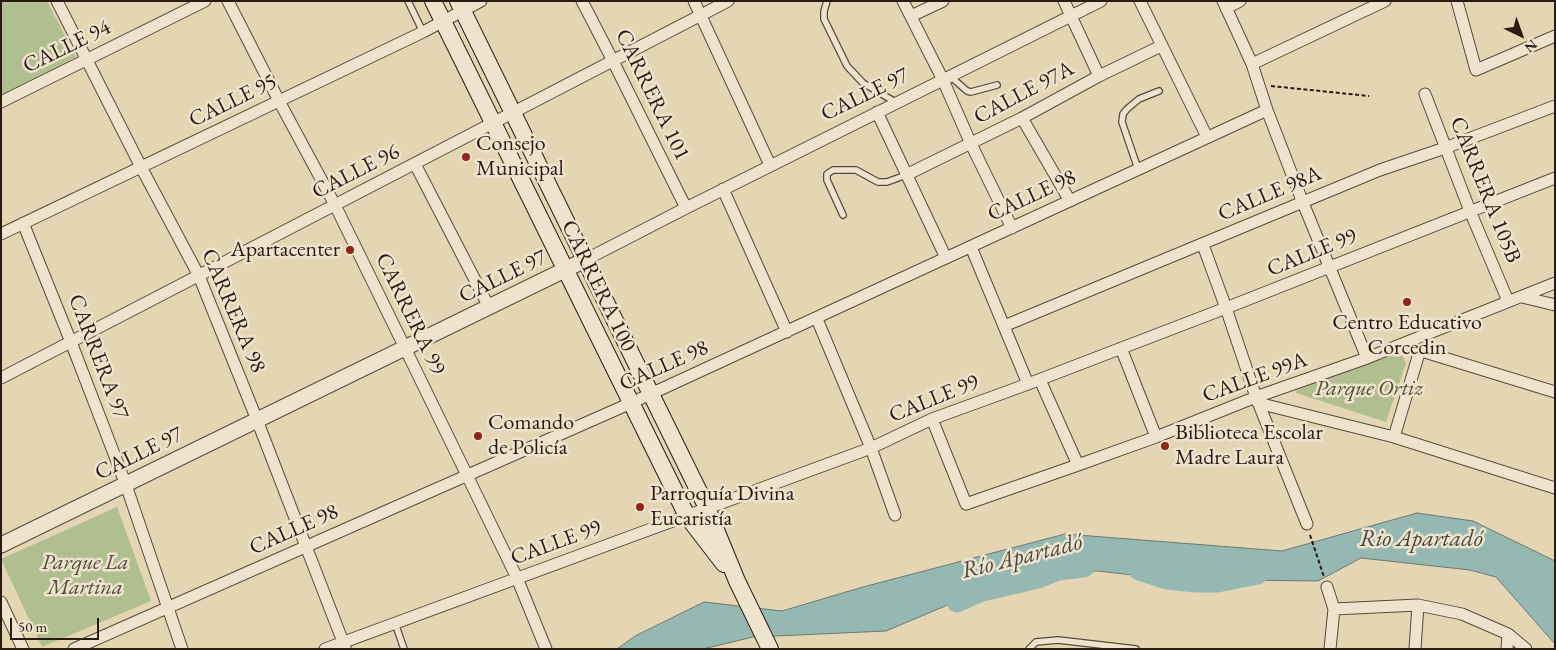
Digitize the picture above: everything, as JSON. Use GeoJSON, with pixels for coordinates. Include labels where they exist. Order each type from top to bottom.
{"type":"FeatureCollection","features":[{"type":"Feature","properties":{"kind":"main road","name":"CARRERA 100"},"geometry":{"type":"LineString","coordinates":[[433,1],[687,516],[737,581]]}},
{"type":"Feature","properties":{"kind":"main road","name":"CARRERA 100"},"geometry":{"type":"LineString","coordinates":[[460,6],[707,508],[737,581],[770,649]]}},
{"type":"Feature","properties":{"kind":"street","name":"CARRERA 98"},"geometry":{"type":"LineString","coordinates":[[57,1],[141,167],[199,276],[344,645]]}},
{"type":"Feature","properties":{"kind":"street","name":"CALLE 94"},"geometry":{"type":"LineString","coordinates":[[1,102],[205,1]]}},
{"type":"Feature","properties":{"kind":"street","name":"CARRERA 99"},"geometry":{"type":"LineString","coordinates":[[228,1],[278,101],[335,205],[406,348],[466,476],[517,578],[546,649]]}},
{"type":"Feature","properties":{"kind":"street","name":"CALLE 95"},"geometry":{"type":"LineString","coordinates":[[1,234],[423,32],[443,21],[460,6],[481,1]]}},
{"type":"Feature","properties":{"kind":"street","name":"CARRERA 101"},"geometry":{"type":"LineString","coordinates":[[582,1],[686,208]]}},
{"type":"Feature","properties":{"kind":"street"},"geometry":{"type":"LineString","coordinates":[[694,1],[770,165]]}},
{"type":"Feature","properties":{"kind":"street","name":"CALLE 96"},"geometry":{"type":"LineString","coordinates":[[1,378],[728,1]]}},
{"type":"Feature","properties":{"kind":"street"},"geometry":{"type":"LineString","coordinates":[[904,1],[947,78],[971,144],[1012,228]]}},
{"type":"Feature","properties":{"kind":"street"},"geometry":{"type":"LineString","coordinates":[[911,16],[943,1]]}},
{"type":"Feature","properties":{"kind":"street"},"geometry":{"type":"LineString","coordinates":[[1064,1],[1099,76]]}},
{"type":"Feature","properties":{"kind":"street","name":"CALLE 97"},"geometry":{"type":"LineString","coordinates":[[1,545],[566,270],[770,165],[1101,1]]}},
{"type":"Feature","properties":{"kind":"street"},"geometry":{"type":"LineString","coordinates":[[1140,1],[1208,137]]}},
{"type":"Feature","properties":{"kind":"street"},"geometry":{"type":"LineString","coordinates":[[1240,1],[1224,5],[1252,64],[1267,110],[1329,268],[1367,358]]}},
{"type":"Feature","properties":{"kind":"street"},"geometry":{"type":"LineString","coordinates":[[1252,64],[1385,1]]}},
{"type":"Feature","properties":{"kind":"street"},"geometry":{"type":"LineString","coordinates":[[1457,1],[1476,70],[1555,36]]}},
{"type":"Feature","properties":{"kind":"street","name":"CALLE 97A"},"geometry":{"type":"LineString","coordinates":[[906,175],[971,144],[1099,76],[1161,46]]}},
{"type":"Feature","properties":{"kind":"street","name":"CARRERA 105B"},"geometry":{"type":"LineString","coordinates":[[1425,94],[1470,211],[1508,301]]}},
{"type":"Feature","properties":{"kind":"street","name":"CALLE 98A"},"geometry":{"type":"LineString","coordinates":[[1004,326],[1380,170],[1445,148],[1555,106]]}},
{"type":"Feature","properties":{"kind":"street","name":"CALLE 98"},"geometry":{"type":"LineString","coordinates":[[74,649],[651,394],[1267,110]]}},
{"type":"Feature","properties":{"kind":"street"},"geometry":{"type":"LineString","coordinates":[[877,112],[946,258]]}},
{"type":"Feature","properties":{"kind":"street"},"geometry":{"type":"LineString","coordinates":[[1022,118],[1070,201]]}},
{"type":"Feature","properties":{"kind":"street"},"geometry":{"type":"LineString","coordinates":[[415,164],[489,308]]}},
{"type":"Feature","properties":{"kind":"street","name":"CALLE 99"},"geometry":{"type":"LineString","coordinates":[[325,649],[344,645],[395,623],[871,448],[932,419],[1040,380],[1555,178]]}},
{"type":"Feature","properties":{"kind":"street"},"geometry":{"type":"LineString","coordinates":[[723,189],[787,332]]}},
{"type":"Feature","properties":{"kind":"street","name":"CARRERA 97"},"geometry":{"type":"LineString","coordinates":[[23,223],[126,485],[182,649]]}},
{"type":"Feature","properties":{"kind":"street"},"geometry":{"type":"LineString","coordinates":[[1202,245],[1226,308],[1257,400],[1308,529]]}},
{"type":"Feature","properties":{"kind":"street"},"geometry":{"type":"LineString","coordinates":[[971,247],[1028,384]]}},
{"type":"Feature","properties":{"kind":"street","name":"CALLE 99A"},"geometry":{"type":"LineString","coordinates":[[932,419],[966,504],[1257,400],[1402,345],[1555,283]]}},
{"type":"Feature","properties":{"kind":"street"},"geometry":{"type":"LineString","coordinates":[[1522,297],[1555,306]]}},
{"type":"Feature","properties":{"kind":"street"},"geometry":{"type":"LineString","coordinates":[[817,319],[871,448],[895,515]]}},
{"type":"Feature","properties":{"kind":"street"},"geometry":{"type":"LineString","coordinates":[[1402,345],[1555,392]]}},
{"type":"Feature","properties":{"kind":"street"},"geometry":{"type":"LineString","coordinates":[[1122,348],[1156,437]]}},
{"type":"Feature","properties":{"kind":"street"},"geometry":{"type":"LineString","coordinates":[[1394,437],[1420,350]]}},
{"type":"Feature","properties":{"kind":"street"},"geometry":{"type":"LineString","coordinates":[[1040,380],[1078,465]]}},
{"type":"Feature","properties":{"kind":"street"},"geometry":{"type":"LineString","coordinates":[[1257,400],[1394,437],[1555,488]]}},
{"type":"Feature","properties":{"kind":"street"},"geometry":{"type":"LineString","coordinates":[[1327,587],[1334,609],[1330,649]]}},
{"type":"Feature","properties":{"kind":"street"},"geometry":{"type":"LineString","coordinates":[[1,602],[23,649]]}},
{"type":"Feature","properties":{"kind":"street"},"geometry":{"type":"LineString","coordinates":[[1334,609],[1418,605],[1462,614],[1508,634],[1526,649]]}},
{"type":"Feature","properties":{"kind":"street"},"geometry":{"type":"LineString","coordinates":[[1415,649],[1418,605]]}},
{"type":"Feature","properties":{"kind":"street"},"geometry":{"type":"LineString","coordinates":[[1507,649],[1508,634]]}},
{"type":"Feature","properties":{"kind":"lane"},"geometry":{"type":"LineString","coordinates":[[408,1],[423,32]]}},
{"type":"Feature","properties":{"kind":"lane"},"geometry":{"type":"LineString","coordinates":[[827,1],[824,19],[847,66],[863,83],[897,103]]}},
{"type":"Feature","properties":{"kind":"lane"},"geometry":{"type":"LineString","coordinates":[[947,78],[971,92],[997,85]]}},
{"type":"Feature","properties":{"kind":"lane"},"geometry":{"type":"LineString","coordinates":[[1138,169],[1122,122],[1123,114],[1127,108],[1139,99],[1159,91]]}},
{"type":"Feature","properties":{"kind":"lane"},"geometry":{"type":"LineString","coordinates":[[842,215],[827,180],[827,174],[833,170],[856,170],[878,182],[887,182],[906,175]]}},
{"type":"Feature","properties":{"kind":"lane"},"geometry":{"type":"LineString","coordinates":[[395,623],[404,649]]}},
{"type":"Feature","properties":{"kind":"lane"},"geometry":{"type":"LineString","coordinates":[[1029,649],[1036,642],[1058,640],[1136,649]]}},
{"type":"Feature","properties":{"kind":"path"},"geometry":{"type":"LineString","coordinates":[[1259,84],[1369,96]]}},
{"type":"Feature","properties":{"kind":"path"},"geometry":{"type":"LineString","coordinates":[[1308,529],[1327,587]]}},
{"type":"Feature","properties":{"kind":"green space"},"geometry":{"type":"Polygon","coordinates":[[[1,1],[47,1],[76,57],[1,95],[1,1]]]}},
{"type":"Feature","properties":{"kind":"green space","name":"Parque Ortiz"},"geometry":{"type":"Polygon","coordinates":[[[1395,351],[1402,355],[1406,363],[1386,422],[1296,393],[1297,388],[1395,351]]]}},
{"type":"Feature","properties":{"kind":"green space","name":"Parque La Martina"},"geometry":{"type":"Polygon","coordinates":[[[117,507],[151,601],[42,647],[1,559],[117,507]]]}},
{"type":"Feature","properties":{"kind":"water","name":"Rio Apartadó"},"geometry":{"type":"Polygon","coordinates":[[[1417,513],[1473,521],[1555,561],[1555,644],[1496,577],[1470,570],[1361,558],[1318,581],[1167,579],[1098,571],[1026,572],[886,631],[753,637],[703,649],[617,649],[635,636],[704,602],[782,611],[863,587],[1065,534],[1282,551],[1417,513]]]}},
{"type":"Feature","properties":{"kind":"waterway","name":"Río Apartadó"},"geometry":{"type":"LineString","coordinates":[[957,602],[982,591],[1038,578],[1058,570],[1084,567]]}},
{"type":"Feature","properties":{"kind":"waterway","name":"Río Apartadó"},"geometry":{"type":"LineString","coordinates":[[1139,570],[1167,579],[1196,582],[1217,582],[1258,574]]}},
{"type":"Feature","properties":{"kind":"place","name":"Consejo Municipal"},"geometry":{"type":"Point","coordinates":[466,157]}},
{"type":"Feature","properties":{"kind":"place","name":"Apartacenter"},"geometry":{"type":"Point","coordinates":[350,250]}},
{"type":"Feature","properties":{"kind":"place","name":"Centro Educativo Corcedin"},"geometry":{"type":"Point","coordinates":[1407,302]}},
{"type":"Feature","properties":{"kind":"place","name":"Comando de Policía"},"geometry":{"type":"Point","coordinates":[478,436]}},
{"type":"Feature","properties":{"kind":"place","name":"Biblioteca Escolar Madre Laura"},"geometry":{"type":"Point","coordinates":[1165,446]}},
{"type":"Feature","properties":{"kind":"place","name":"Parroquía Divina Eucaristía"},"geometry":{"type":"Point","coordinates":[640,507]}}]}
